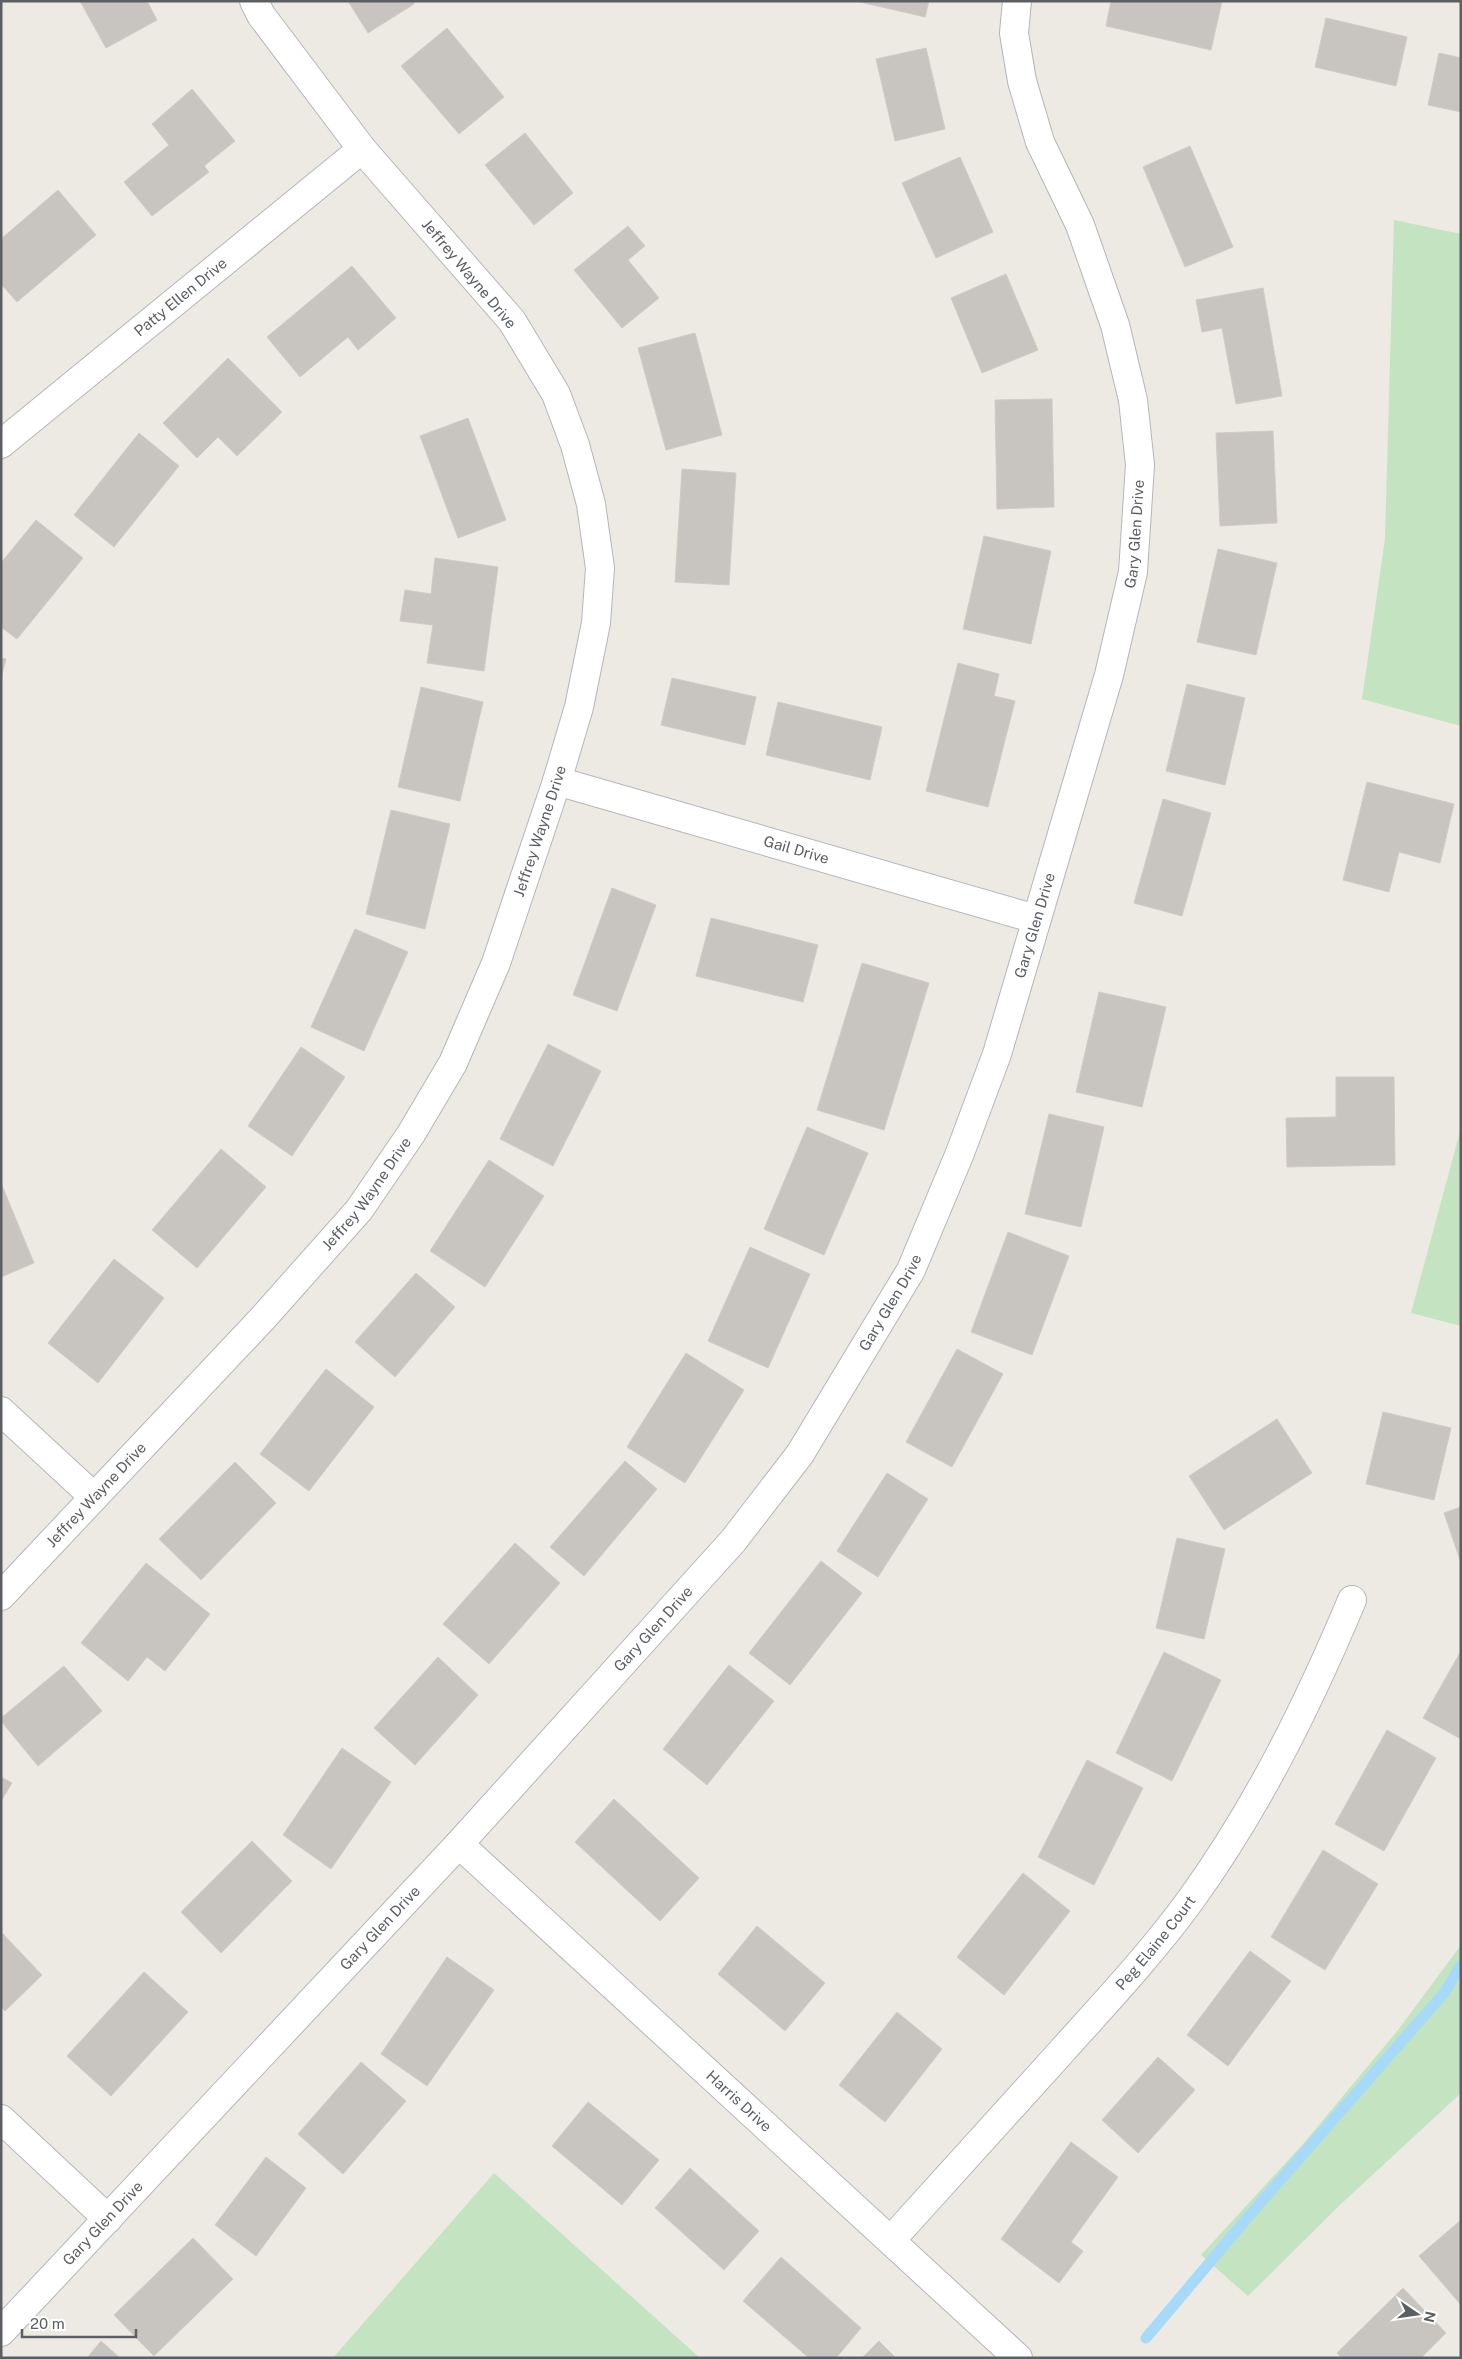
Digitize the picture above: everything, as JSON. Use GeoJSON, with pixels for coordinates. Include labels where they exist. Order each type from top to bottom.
{"type":"FeatureCollection","features":[{"type":"Feature","properties":{"kind":"street","name":"Jeffrey Wayne Drive"},"geometry":{"type":"LineString","coordinates":[[1,1596],[263,1318],[359,1210],[411,1134],[453,1063],[496,963],[557,781],[579,707],[596,623],[600,568],[591,504],[575,445],[556,394],[512,321],[362,149],[254,1]]}},
{"type":"Feature","properties":{"kind":"street","name":"Gary Glen Drive"},"geometry":{"type":"LineString","coordinates":[[1,2332],[459,1844],[733,1541],[800,1454],[857,1363],[911,1270],[960,1153],[997,1054],[1109,674],[1133,572],[1140,465],[1133,400],[1115,325],[1080,225],[1040,142],[1022,81],[1014,33],[1017,1]]}},
{"type":"Feature","properties":{"kind":"street","name":"Patty Ellen Drive"},"geometry":{"type":"LineString","coordinates":[[1,444],[362,149]]}},
{"type":"Feature","properties":{"kind":"street","name":"Gail Drive"},"geometry":{"type":"LineString","coordinates":[[557,781],[1036,919]]}},
{"type":"Feature","properties":{"kind":"street"},"geometry":{"type":"LineString","coordinates":[[1,1411],[94,1497]]}},
{"type":"Feature","properties":{"kind":"street","name":"Peg Elaine Court"},"geometry":{"type":"LineString","coordinates":[[891,2240],[1146,1957],[1191,1899],[1227,1847],[1290,1739],[1316,1686],[1352,1600]]}},
{"type":"Feature","properties":{"kind":"street","name":"Harris Drive"},"geometry":{"type":"LineString","coordinates":[[459,1844],[1018,2358]]}},
{"type":"Feature","properties":{"kind":"street"},"geometry":{"type":"LineString","coordinates":[[1,2120],[108,2219]]}},
{"type":"Feature","properties":{"kind":"green space"},"geometry":{"type":"Polygon","coordinates":[[[1394,220],[1461,234],[1461,726],[1362,699],[1385,539],[1394,220]]]}},
{"type":"Feature","properties":{"kind":"green space"},"geometry":{"type":"Polygon","coordinates":[[[1461,1128],[1461,1326],[1411,1313],[1461,1128]]]}},
{"type":"Feature","properties":{"kind":"green space"},"geometry":{"type":"Polygon","coordinates":[[[1461,1945],[1461,2093],[1341,2204],[1248,2296],[1201,2255],[1303,2144],[1398,2030],[1461,1945]]]}},
{"type":"Feature","properties":{"kind":"green space"},"geometry":{"type":"Polygon","coordinates":[[[494,2173],[700,2358],[333,2358],[494,2173]]]}},
{"type":"Feature","properties":{"kind":"building"},"geometry":{"type":"Polygon","coordinates":[[[80,1],[147,1],[157,20],[106,48],[80,1]]]}},
{"type":"Feature","properties":{"kind":"building"},"geometry":{"type":"Polygon","coordinates":[[[348,1],[413,1],[414,4],[368,33],[348,1]]]}},
{"type":"Feature","properties":{"kind":"building"},"geometry":{"type":"Polygon","coordinates":[[[856,1],[929,1],[925,17],[856,1]]]}},
{"type":"Feature","properties":{"kind":"building"},"geometry":{"type":"Polygon","coordinates":[[[1111,1],[1222,1],[1211,50],[1106,26],[1111,1]]]}},
{"type":"Feature","properties":{"kind":"building"},"geometry":{"type":"Polygon","coordinates":[[[1326,18],[1407,37],[1396,86],[1315,67],[1326,18]]]}},
{"type":"Feature","properties":{"kind":"building"},"geometry":{"type":"Polygon","coordinates":[[[447,28],[504,97],[459,134],[401,66],[447,28]]]}},
{"type":"Feature","properties":{"kind":"building"},"geometry":{"type":"Polygon","coordinates":[[[926,48],[945,129],[895,141],[876,59],[926,48]]]}},
{"type":"Feature","properties":{"kind":"building"},"geometry":{"type":"Polygon","coordinates":[[[1439,53],[1461,58],[1461,112],[1428,105],[1439,53]]]}},
{"type":"Feature","properties":{"kind":"building"},"geometry":{"type":"Polygon","coordinates":[[[192,89],[235,141],[204,166],[209,172],[152,216],[124,182],[169,145],[152,124],[192,89]]]}},
{"type":"Feature","properties":{"kind":"building"},"geometry":{"type":"Polygon","coordinates":[[[525,133],[573,193],[534,225],[485,165],[525,133]]]}},
{"type":"Feature","properties":{"kind":"building"},"geometry":{"type":"Polygon","coordinates":[[[1190,146],[1233,247],[1185,267],[1143,167],[1190,146]]]}},
{"type":"Feature","properties":{"kind":"building"},"geometry":{"type":"Polygon","coordinates":[[[960,157],[993,232],[936,258],[902,183],[960,157]]]}},
{"type":"Feature","properties":{"kind":"building"},"geometry":{"type":"Polygon","coordinates":[[[58,190],[96,235],[17,302],[1,284],[1,239],[58,190]]]}},
{"type":"Feature","properties":{"kind":"building"},"geometry":{"type":"Polygon","coordinates":[[[628,226],[645,246],[628,260],[659,298],[622,328],[574,270],[628,226]]]}},
{"type":"Feature","properties":{"kind":"building"},"geometry":{"type":"Polygon","coordinates":[[[352,266],[396,318],[358,350],[348,337],[300,377],[267,337],[352,266]]]}},
{"type":"Feature","properties":{"kind":"building"},"geometry":{"type":"Polygon","coordinates":[[[1006,274],[1038,350],[982,373],[951,298],[1006,274]]]}},
{"type":"Feature","properties":{"kind":"building"},"geometry":{"type":"Polygon","coordinates":[[[1263,288],[1282,396],[1236,404],[1222,328],[1202,332],[1196,300],[1263,288]]]}},
{"type":"Feature","properties":{"kind":"building"},"geometry":{"type":"Polygon","coordinates":[[[695,333],[722,435],[666,450],[638,348],[695,333]]]}},
{"type":"Feature","properties":{"kind":"building"},"geometry":{"type":"Polygon","coordinates":[[[228,358],[282,412],[237,456],[218,437],[197,458],[163,423],[228,358]]]}},
{"type":"Feature","properties":{"kind":"building"},"geometry":{"type":"Polygon","coordinates":[[[1052,399],[1054,507],[997,509],[995,400],[1052,399]]]}},
{"type":"Feature","properties":{"kind":"building"},"geometry":{"type":"Polygon","coordinates":[[[468,418],[506,520],[458,538],[420,436],[468,418]]]}},
{"type":"Feature","properties":{"kind":"building"},"geometry":{"type":"Polygon","coordinates":[[[1273,431],[1277,523],[1220,526],[1216,433],[1273,431]]]}},
{"type":"Feature","properties":{"kind":"building"},"geometry":{"type":"Polygon","coordinates":[[[139,433],[179,466],[114,547],[74,515],[139,433]]]}},
{"type":"Feature","properties":{"kind":"building"},"geometry":{"type":"Polygon","coordinates":[[[682,469],[736,473],[729,585],[675,582],[682,469]]]}},
{"type":"Feature","properties":{"kind":"building"},"geometry":{"type":"Polygon","coordinates":[[[36,520],[83,558],[17,639],[1,627],[1,563],[36,520]]]}},
{"type":"Feature","properties":{"kind":"building"},"geometry":{"type":"Polygon","coordinates":[[[984,536],[1051,551],[1031,644],[963,629],[984,536]]]}},
{"type":"Feature","properties":{"kind":"building"},"geometry":{"type":"Polygon","coordinates":[[[1218,549],[1277,563],[1256,655],[1197,642],[1218,549]]]}},
{"type":"Feature","properties":{"kind":"building"},"geometry":{"type":"Polygon","coordinates":[[[435,558],[498,567],[484,671],[427,663],[433,625],[400,621],[405,590],[431,594],[435,558]]]}},
{"type":"Feature","properties":{"kind":"building"},"geometry":{"type":"Polygon","coordinates":[[[1,658],[6,659],[1,678],[1,658]]]}},
{"type":"Feature","properties":{"kind":"building"},"geometry":{"type":"Polygon","coordinates":[[[958,663],[999,674],[994,696],[1015,701],[988,807],[926,791],[958,663]]]}},
{"type":"Feature","properties":{"kind":"building"},"geometry":{"type":"Polygon","coordinates":[[[672,678],[756,697],[745,745],[661,725],[672,678]]]}},
{"type":"Feature","properties":{"kind":"building"},"geometry":{"type":"Polygon","coordinates":[[[1187,684],[1245,698],[1225,785],[1166,771],[1187,684]]]}},
{"type":"Feature","properties":{"kind":"building"},"geometry":{"type":"Polygon","coordinates":[[[421,687],[483,702],[460,801],[398,787],[421,687]]]}},
{"type":"Feature","properties":{"kind":"building"},"geometry":{"type":"Polygon","coordinates":[[[778,702],[882,727],[870,780],[766,755],[778,702]]]}},
{"type":"Feature","properties":{"kind":"building"},"geometry":{"type":"Polygon","coordinates":[[[1367,782],[1454,804],[1440,863],[1399,852],[1389,892],[1343,880],[1367,782]]]}},
{"type":"Feature","properties":{"kind":"building"},"geometry":{"type":"Polygon","coordinates":[[[1163,799],[1211,813],[1182,916],[1134,903],[1163,799]]]}},
{"type":"Feature","properties":{"kind":"building"},"geometry":{"type":"Polygon","coordinates":[[[391,810],[450,824],[425,929],[366,914],[391,810]]]}},
{"type":"Feature","properties":{"kind":"building"},"geometry":{"type":"Polygon","coordinates":[[[612,888],[656,905],[617,1011],[573,995],[612,888]]]}},
{"type":"Feature","properties":{"kind":"building"},"geometry":{"type":"Polygon","coordinates":[[[711,918],[818,945],[803,1002],[696,976],[711,918]]]}},
{"type":"Feature","properties":{"kind":"building"},"geometry":{"type":"Polygon","coordinates":[[[355,929],[408,952],[364,1051],[311,1027],[355,929]]]}},
{"type":"Feature","properties":{"kind":"building"},"geometry":{"type":"Polygon","coordinates":[[[862,963],[929,983],[884,1130],[817,1110],[862,963]]]}},
{"type":"Feature","properties":{"kind":"building"},"geometry":{"type":"Polygon","coordinates":[[[1099,992],[1166,1007],[1142,1107],[1076,1092],[1099,992]]]}},
{"type":"Feature","properties":{"kind":"building"},"geometry":{"type":"Polygon","coordinates":[[[548,1044],[601,1071],[553,1166],[500,1139],[548,1044]]]}},
{"type":"Feature","properties":{"kind":"building"},"geometry":{"type":"Polygon","coordinates":[[[301,1047],[345,1077],[292,1156],[248,1126],[301,1047]]]}},
{"type":"Feature","properties":{"kind":"building"},"geometry":{"type":"Polygon","coordinates":[[[1336,1077],[1394,1077],[1395,1165],[1287,1167],[1286,1118],[1336,1117],[1336,1077]]]}},
{"type":"Feature","properties":{"kind":"building"},"geometry":{"type":"Polygon","coordinates":[[[1049,1114],[1104,1127],[1081,1227],[1025,1214],[1049,1114]]]}},
{"type":"Feature","properties":{"kind":"building"},"geometry":{"type":"Polygon","coordinates":[[[807,1127],[868,1153],[824,1255],[764,1229],[807,1127]]]}},
{"type":"Feature","properties":{"kind":"building"},"geometry":{"type":"Polygon","coordinates":[[[221,1149],[266,1187],[197,1268],[152,1230],[221,1149]]]}},
{"type":"Feature","properties":{"kind":"building"},"geometry":{"type":"Polygon","coordinates":[[[489,1160],[544,1196],[485,1287],[430,1251],[489,1160]]]}},
{"type":"Feature","properties":{"kind":"building"},"geometry":{"type":"Polygon","coordinates":[[[1,1183],[34,1263],[1,1277],[1,1183]]]}},
{"type":"Feature","properties":{"kind":"building"},"geometry":{"type":"Polygon","coordinates":[[[1008,1232],[1069,1256],[1032,1355],[971,1332],[1008,1232]]]}},
{"type":"Feature","properties":{"kind":"building"},"geometry":{"type":"Polygon","coordinates":[[[750,1247],[810,1274],[768,1368],[708,1341],[750,1247]]]}},
{"type":"Feature","properties":{"kind":"building"},"geometry":{"type":"Polygon","coordinates":[[[114,1259],[164,1298],[98,1383],[48,1343],[114,1259]]]}},
{"type":"Feature","properties":{"kind":"building"},"geometry":{"type":"Polygon","coordinates":[[[416,1273],[455,1307],[395,1377],[355,1342],[416,1273]]]}},
{"type":"Feature","properties":{"kind":"building"},"geometry":{"type":"Polygon","coordinates":[[[957,1349],[1003,1374],[952,1467],[906,1442],[957,1349]]]}},
{"type":"Feature","properties":{"kind":"building"},"geometry":{"type":"Polygon","coordinates":[[[686,1353],[744,1390],[685,1483],[627,1447],[686,1353]]]}},
{"type":"Feature","properties":{"kind":"building"},"geometry":{"type":"Polygon","coordinates":[[[326,1369],[374,1407],[309,1491],[260,1454],[326,1369]]]}},
{"type":"Feature","properties":{"kind":"building"},"geometry":{"type":"Polygon","coordinates":[[[1383,1412],[1451,1428],[1434,1500],[1366,1484],[1383,1412]]]}},
{"type":"Feature","properties":{"kind":"building"},"geometry":{"type":"Polygon","coordinates":[[[1277,1419],[1312,1473],[1224,1530],[1189,1476],[1277,1419]]]}},
{"type":"Feature","properties":{"kind":"building"},"geometry":{"type":"Polygon","coordinates":[[[625,1461],[657,1489],[584,1576],[550,1547],[625,1461]]]}},
{"type":"Feature","properties":{"kind":"building"},"geometry":{"type":"Polygon","coordinates":[[[235,1462],[276,1503],[201,1580],[159,1539],[235,1462]]]}},
{"type":"Feature","properties":{"kind":"building"},"geometry":{"type":"Polygon","coordinates":[[[887,1473],[928,1499],[878,1577],[837,1551],[887,1473]]]}},
{"type":"Feature","properties":{"kind":"building"},"geometry":{"type":"Polygon","coordinates":[[[1461,1507],[1461,1563],[1444,1513],[1461,1507]]]}},
{"type":"Feature","properties":{"kind":"building"},"geometry":{"type":"Polygon","coordinates":[[[1177,1538],[1225,1549],[1204,1639],[1156,1628],[1177,1538]]]}},
{"type":"Feature","properties":{"kind":"building"},"geometry":{"type":"Polygon","coordinates":[[[515,1543],[560,1583],[489,1664],[443,1624],[515,1543]]]}},
{"type":"Feature","properties":{"kind":"building"},"geometry":{"type":"Polygon","coordinates":[[[821,1561],[862,1593],[790,1685],[749,1653],[821,1561]]]}},
{"type":"Feature","properties":{"kind":"building"},"geometry":{"type":"Polygon","coordinates":[[[146,1563],[210,1614],[165,1671],[147,1657],[128,1681],[81,1643],[146,1563]]]}},
{"type":"Feature","properties":{"kind":"building"},"geometry":{"type":"Polygon","coordinates":[[[1461,1651],[1461,1739],[1423,1718],[1461,1651]]]}},
{"type":"Feature","properties":{"kind":"building"},"geometry":{"type":"Polygon","coordinates":[[[1164,1652],[1221,1680],[1172,1781],[1116,1753],[1164,1652]]]}},
{"type":"Feature","properties":{"kind":"building"},"geometry":{"type":"Polygon","coordinates":[[[438,1657],[478,1695],[415,1765],[374,1728],[438,1657]]]}},
{"type":"Feature","properties":{"kind":"building"},"geometry":{"type":"Polygon","coordinates":[[[729,1665],[774,1701],[707,1785],[663,1749],[729,1665]]]}},
{"type":"Feature","properties":{"kind":"building"},"geometry":{"type":"Polygon","coordinates":[[[64,1666],[102,1711],[38,1766],[1,1721],[1,1718],[64,1666]]]}},
{"type":"Feature","properties":{"kind":"building"},"geometry":{"type":"Polygon","coordinates":[[[1387,1730],[1436,1758],[1384,1851],[1335,1824],[1387,1730]]]}},
{"type":"Feature","properties":{"kind":"building"},"geometry":{"type":"Polygon","coordinates":[[[342,1748],[391,1782],[331,1869],[283,1835],[342,1748]]]}},
{"type":"Feature","properties":{"kind":"building"},"geometry":{"type":"Polygon","coordinates":[[[1087,1760],[1143,1788],[1094,1885],[1038,1857],[1087,1760]]]}},
{"type":"Feature","properties":{"kind":"building"},"geometry":{"type":"Polygon","coordinates":[[[1,1777],[12,1783],[1,1801],[1,1777]]]}},
{"type":"Feature","properties":{"kind":"building"},"geometry":{"type":"Polygon","coordinates":[[[614,1799],[699,1878],[660,1921],[575,1842],[614,1799]]]}},
{"type":"Feature","properties":{"kind":"building"},"geometry":{"type":"Polygon","coordinates":[[[252,1841],[292,1881],[221,1953],[181,1912],[252,1841]]]}},
{"type":"Feature","properties":{"kind":"building"},"geometry":{"type":"Polygon","coordinates":[[[1323,1850],[1378,1884],[1325,1970],[1271,1937],[1323,1850]]]}},
{"type":"Feature","properties":{"kind":"building"},"geometry":{"type":"Polygon","coordinates":[[[1023,1873],[1070,1911],[1004,1995],[957,1957],[1023,1873]]]}},
{"type":"Feature","properties":{"kind":"building"},"geometry":{"type":"Polygon","coordinates":[[[757,1926],[825,1983],[785,2031],[718,1974],[757,1926]]]}},
{"type":"Feature","properties":{"kind":"building"},"geometry":{"type":"Polygon","coordinates":[[[1,1932],[42,1975],[5,2011],[1,2006],[1,1932]]]}},
{"type":"Feature","properties":{"kind":"building"},"geometry":{"type":"Polygon","coordinates":[[[1250,1951],[1291,1981],[1228,2066],[1187,2035],[1250,1951]]]}},
{"type":"Feature","properties":{"kind":"building"},"geometry":{"type":"Polygon","coordinates":[[[447,1957],[494,1990],[427,2086],[381,2054],[447,1957]]]}},
{"type":"Feature","properties":{"kind":"building"},"geometry":{"type":"Polygon","coordinates":[[[144,1972],[188,2012],[111,2096],[67,2056],[144,1972]]]}},
{"type":"Feature","properties":{"kind":"building"},"geometry":{"type":"Polygon","coordinates":[[[897,2012],[942,2049],[885,2122],[839,2085],[897,2012]]]}},
{"type":"Feature","properties":{"kind":"building"},"geometry":{"type":"Polygon","coordinates":[[[1158,2057],[1195,2090],[1138,2153],[1102,2120],[1158,2057]]]}},
{"type":"Feature","properties":{"kind":"building"},"geometry":{"type":"Polygon","coordinates":[[[361,2062],[406,2101],[343,2174],[298,2134],[361,2062]]]}},
{"type":"Feature","properties":{"kind":"building"},"geometry":{"type":"Polygon","coordinates":[[[588,2102],[659,2160],[622,2205],[552,2146],[588,2102]]]}},
{"type":"Feature","properties":{"kind":"building"},"geometry":{"type":"Polygon","coordinates":[[[1071,2142],[1118,2177],[1071,2242],[1083,2251],[1059,2283],[1001,2239],[1071,2142]]]}},
{"type":"Feature","properties":{"kind":"building"},"geometry":{"type":"Polygon","coordinates":[[[266,2157],[306,2188],[256,2256],[215,2225],[266,2157]]]}},
{"type":"Feature","properties":{"kind":"building"},"geometry":{"type":"Polygon","coordinates":[[[690,2168],[759,2231],[724,2270],[655,2208],[690,2168]]]}},
{"type":"Feature","properties":{"kind":"building"},"geometry":{"type":"Polygon","coordinates":[[[1461,2220],[1461,2305],[1419,2256],[1461,2220]]]}},
{"type":"Feature","properties":{"kind":"building"},"geometry":{"type":"Polygon","coordinates":[[[193,2238],[233,2279],[154,2356],[114,2315],[193,2238]]]}},
{"type":"Feature","properties":{"kind":"building"},"geometry":{"type":"Polygon","coordinates":[[[781,2257],[861,2328],[836,2358],[809,2358],[743,2301],[781,2257]]]}},
{"type":"Feature","properties":{"kind":"building"},"geometry":{"type":"Polygon","coordinates":[[[1403,2288],[1446,2333],[1421,2358],[1342,2358],[1337,2353],[1403,2288]]]}},
{"type":"Feature","properties":{"kind":"building"},"geometry":{"type":"Polygon","coordinates":[[[101,2341],[120,2358],[87,2358],[101,2341]]]}},
{"type":"Feature","properties":{"kind":"building"},"geometry":{"type":"Polygon","coordinates":[[[879,2341],[896,2358],[862,2358],[879,2341]]]}},
{"type":"Feature","properties":{"kind":"waterway"},"geometry":{"type":"LineString","coordinates":[[1146,2338],[1249,2216],[1445,1992],[1461,1965]]}}]}
